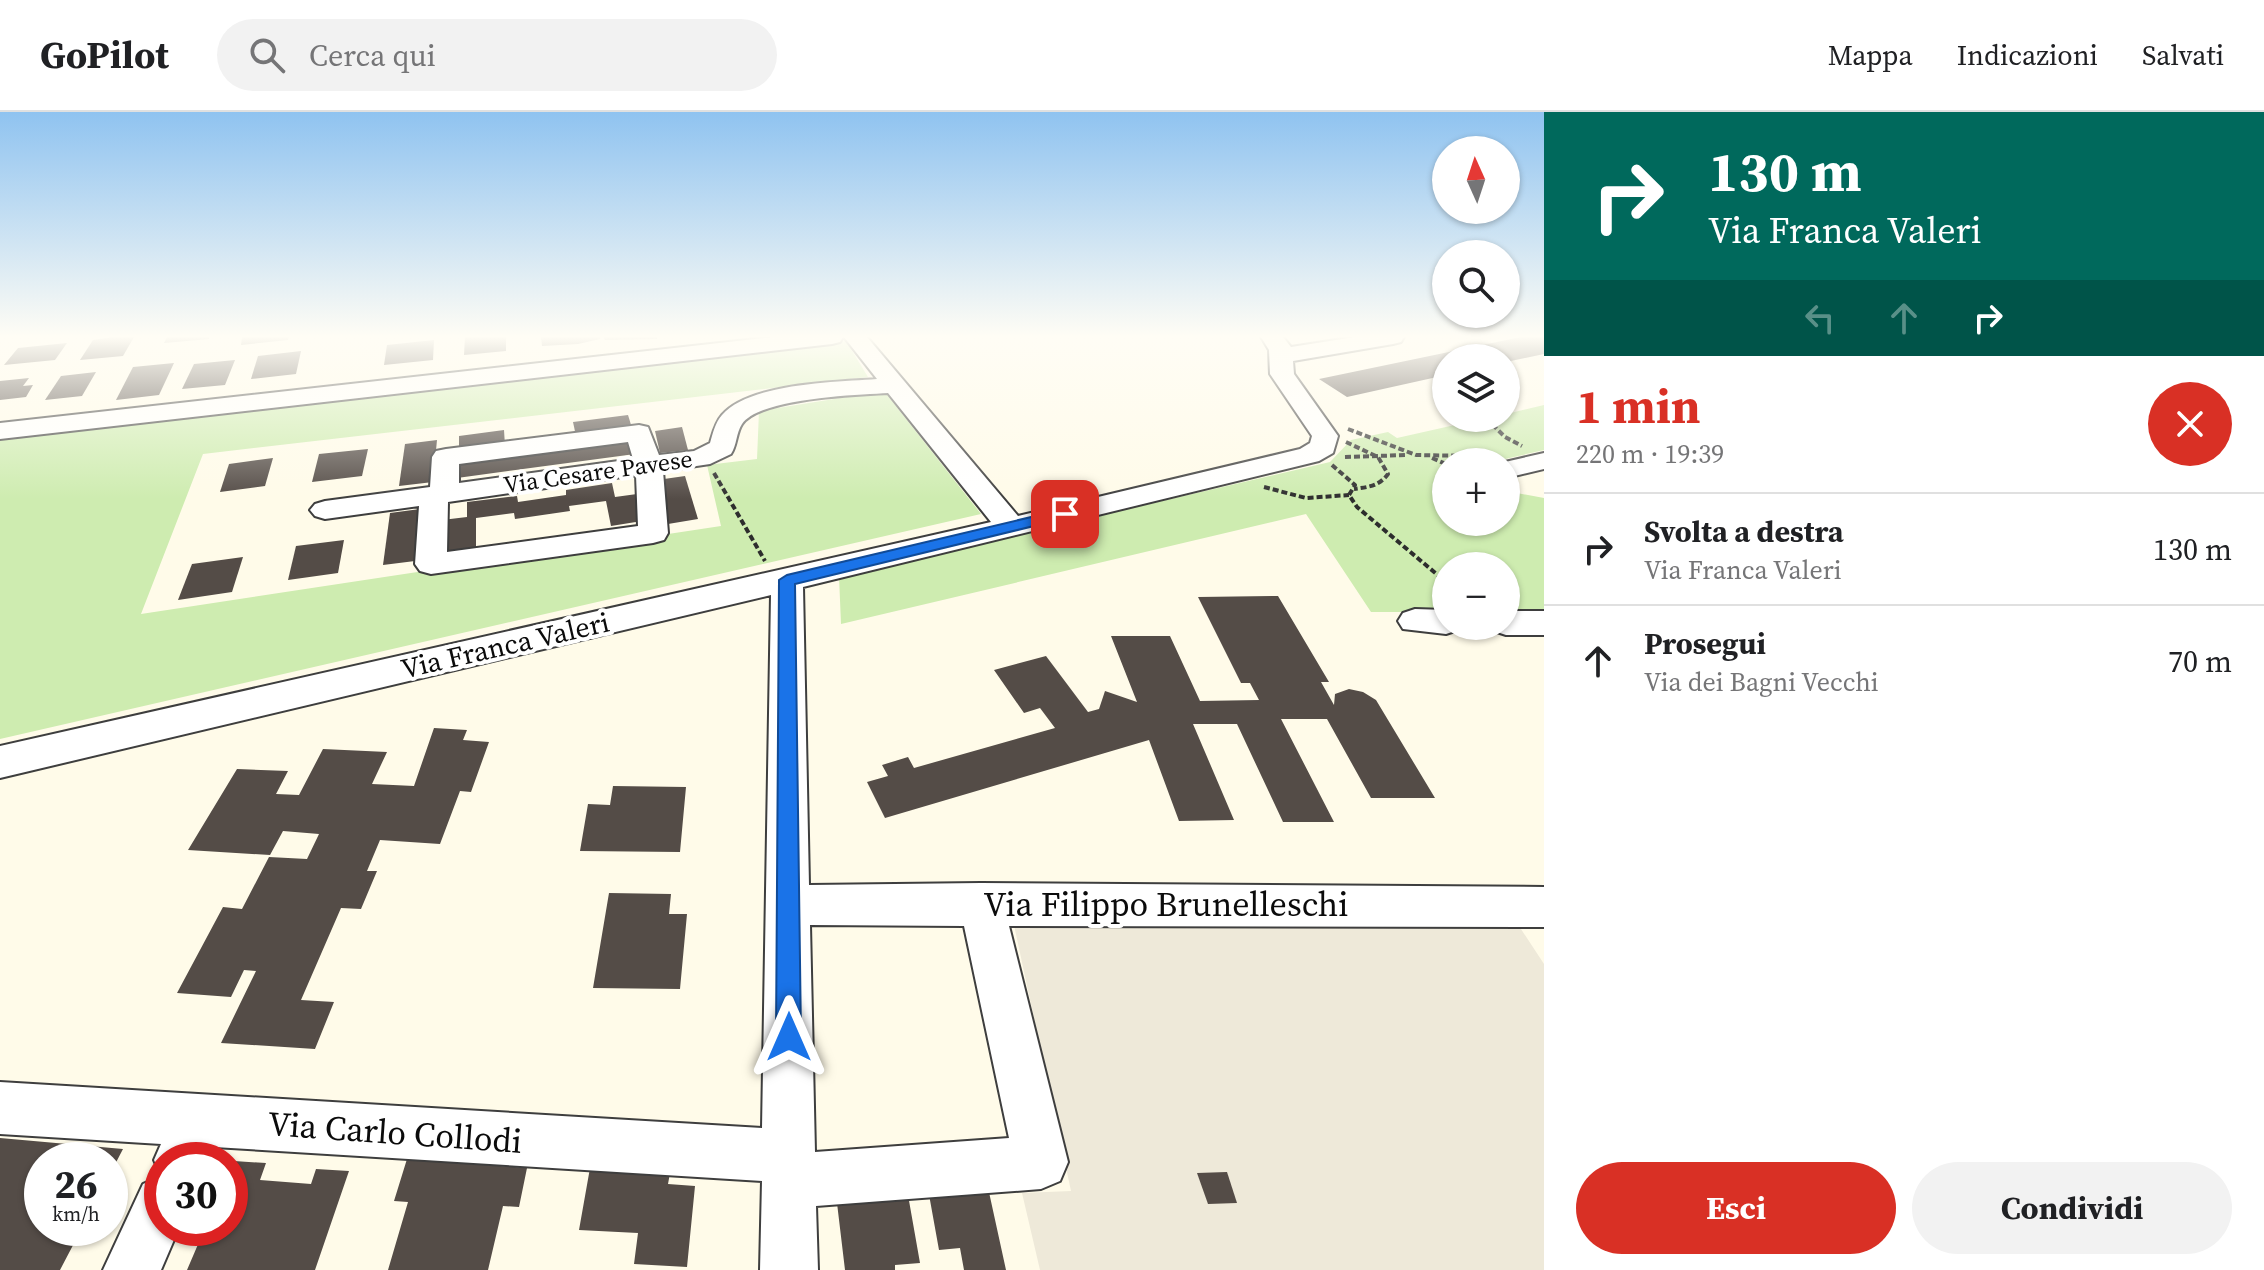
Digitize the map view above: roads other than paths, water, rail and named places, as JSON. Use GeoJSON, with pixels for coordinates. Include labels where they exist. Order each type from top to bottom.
{"type":"FeatureCollection","features":[{"type":"Feature","properties":{"kind":"street"},"geometry":{"type":"LineString","coordinates":[[0,431],[354,391]]}},
{"type":"Feature","properties":{"kind":"street","name":"Via Cesare Pavese"},"geometry":{"type":"LineString","coordinates":[[325,510],[700,458],[721,448],[731,421],[751,407],[793,397],[842,391]]}},
{"type":"Feature","properties":{"kind":"street"},"geometry":{"type":"LineString","coordinates":[[897,391],[1011,527]]}},
{"type":"Feature","properties":{"kind":"street","name":"Via Franca Valeri"},"geometry":{"type":"LineString","coordinates":[[0,762],[1230,475],[1327,437],[1294,391]]}},
{"type":"Feature","properties":{"kind":"street"},"geometry":{"type":"LineString","coordinates":[[1520,467],[1543,462]]}},
{"type":"Feature","properties":{"kind":"street"},"geometry":{"type":"LineString","coordinates":[[439,494],[431,564],[653,533],[649,466]]}},
{"type":"Feature","properties":{"kind":"street"},"geometry":{"type":"LineString","coordinates":[[782,581],[788,905],[789,1270]]}},
{"type":"Feature","properties":{"kind":"street"},"geometry":{"type":"LineString","coordinates":[[1520,623],[1544,623]]}},
{"type":"Feature","properties":{"kind":"street","name":"Via Filippo Brunelleschi"},"geometry":{"type":"LineString","coordinates":[[788,905],[981,903],[1544,907]]}},
{"type":"Feature","properties":{"kind":"street","name":"Via Carlo Collodi"},"geometry":{"type":"LineString","coordinates":[[0,1108],[190,1140],[790,1168],[1041,1162],[981,903]]}},
{"type":"Feature","properties":{"kind":"street"},"geometry":{"type":"LineString","coordinates":[[132,1270],[144,1243]]}}]}
